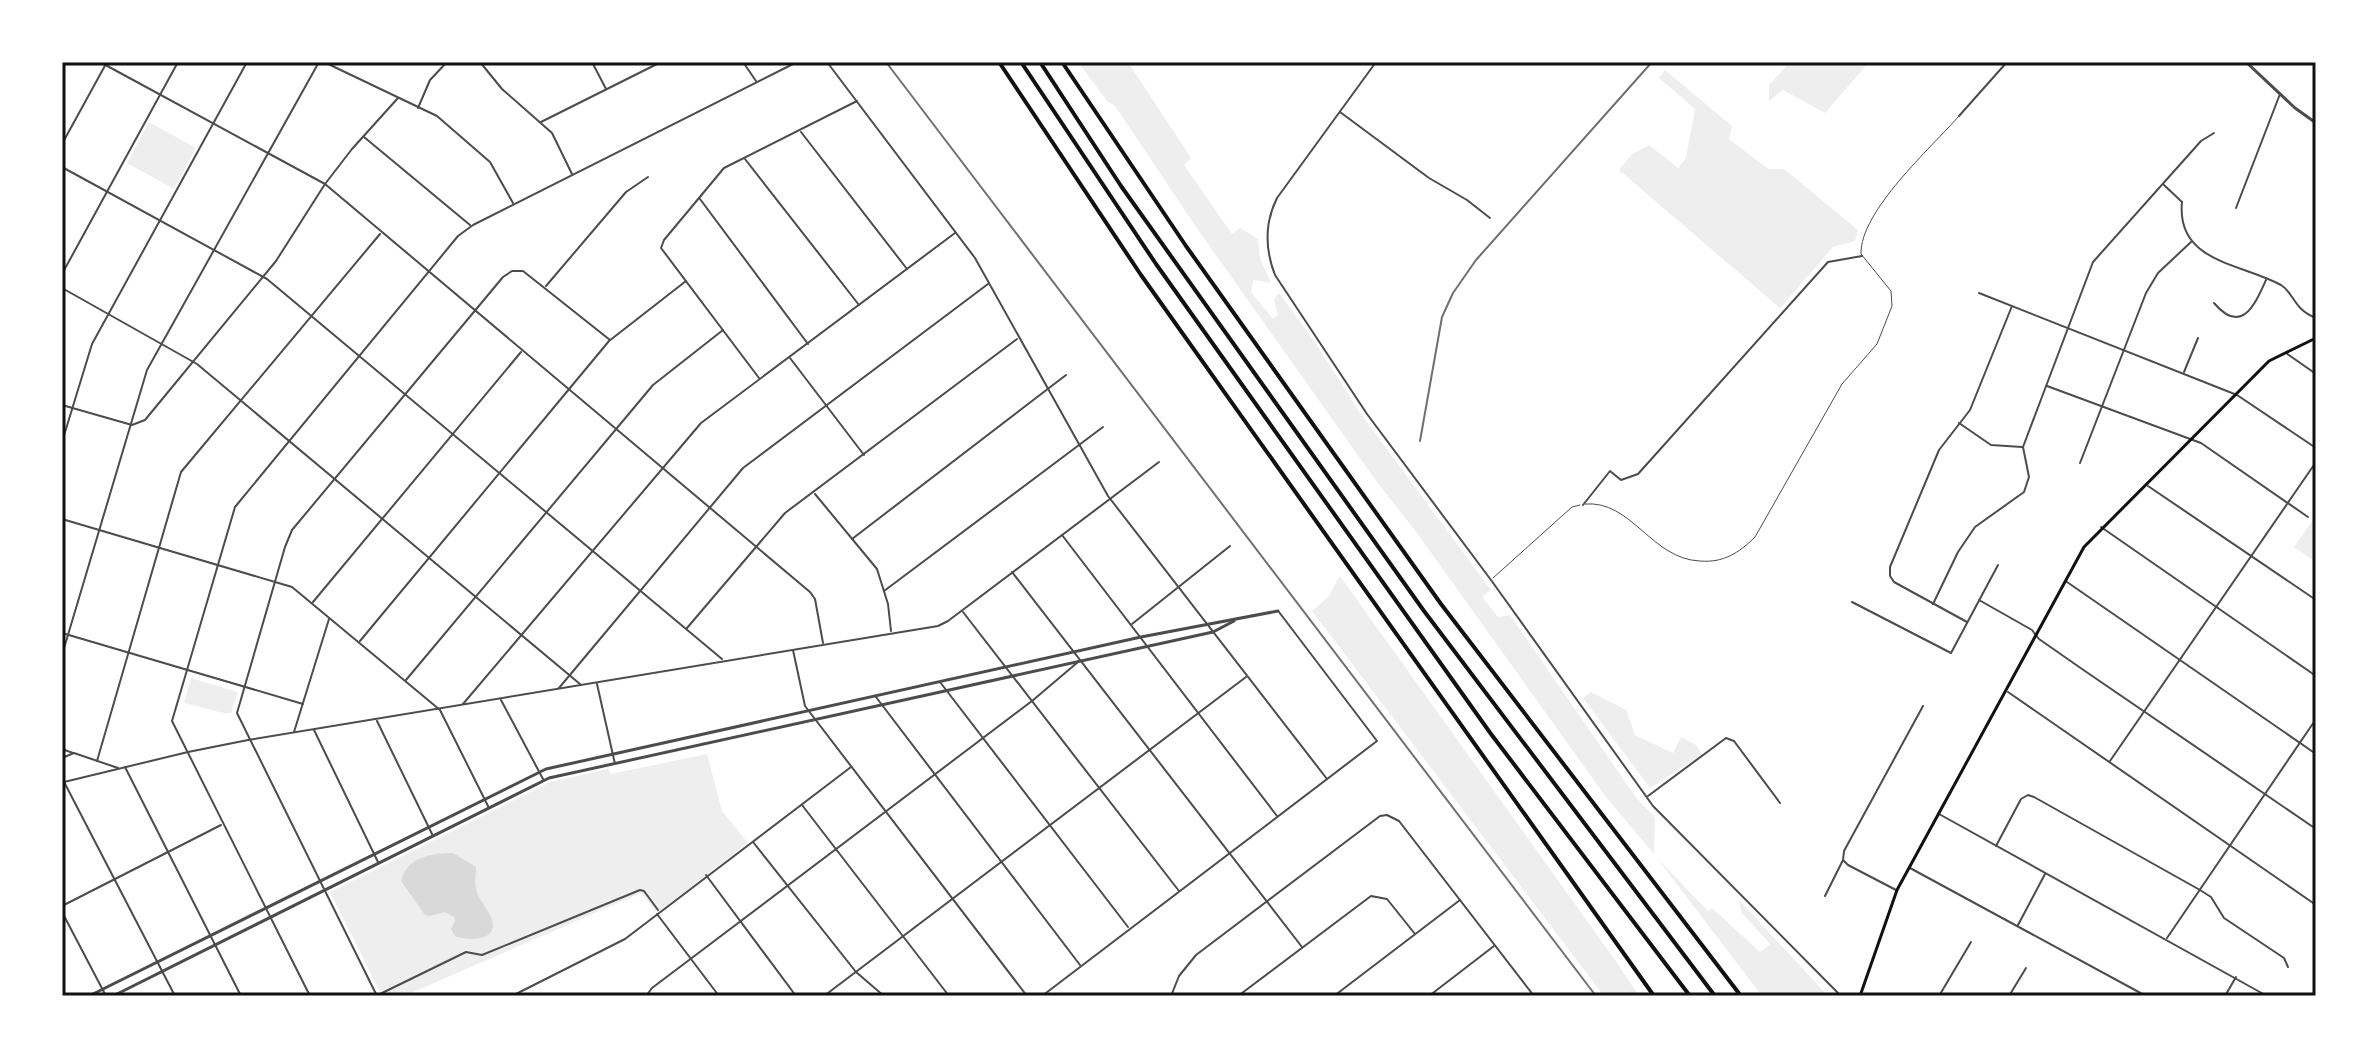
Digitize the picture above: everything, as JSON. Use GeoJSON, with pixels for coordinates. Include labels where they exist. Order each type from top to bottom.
{"type":"FeatureCollection","features":[{"type":"Feature","properties":{"kind":"highway"},"geometry":{"type":"LineString","coordinates":[[999,62],[1141,275],[1654,996]]}},
{"type":"Feature","properties":{"kind":"highway"},"geometry":{"type":"LineString","coordinates":[[1021,62],[1156,264],[1491,734],[1690,996]]}},
{"type":"Feature","properties":{"kind":"highway"},"geometry":{"type":"LineString","coordinates":[[1040,62],[1121,186],[1407,587],[1715,996]]}},
{"type":"Feature","properties":{"kind":"highway"},"geometry":{"type":"LineString","coordinates":[[1062,62],[1169,222],[1441,604],[1741,996]]}},
{"type":"Feature","properties":{"kind":"main road"},"geometry":{"type":"LineString","coordinates":[[1860,996],[1897,890],[2087,542],[2269,361],[2316,338]]}},
{"type":"Feature","properties":{"kind":"street"},"geometry":{"type":"LineString","coordinates":[[100,62],[325,184],[810,592],[815,599],[824,644]]}},
{"type":"Feature","properties":{"kind":"street"},"geometry":{"type":"LineString","coordinates":[[62,274],[178,62]]}},
{"type":"Feature","properties":{"kind":"street"},"geometry":{"type":"LineString","coordinates":[[62,442],[92,344],[247,62]]}},
{"type":"Feature","properties":{"kind":"street"},"geometry":{"type":"LineString","coordinates":[[62,655],[147,370],[319,62]]}},
{"type":"Feature","properties":{"kind":"street"},"geometry":{"type":"LineString","coordinates":[[324,62],[437,116],[490,162],[514,204]]}},
{"type":"Feature","properties":{"kind":"street"},"geometry":{"type":"LineString","coordinates":[[418,108],[430,80],[447,62]]}},
{"type":"Feature","properties":{"kind":"street"},"geometry":{"type":"LineString","coordinates":[[480,62],[502,89],[552,133],[572,175]]}},
{"type":"Feature","properties":{"kind":"street"},"geometry":{"type":"LineString","coordinates":[[592,62],[606,90]]}},
{"type":"Feature","properties":{"kind":"street"},"geometry":{"type":"LineString","coordinates":[[541,122],[661,62]]}},
{"type":"Feature","properties":{"kind":"street"},"geometry":{"type":"LineString","coordinates":[[743,62],[757,82]]}},
{"type":"Feature","properties":{"kind":"street"},"geometry":{"type":"LineString","coordinates":[[310,996],[172,719],[235,507],[458,236],[471,226],[797,62]]}},
{"type":"Feature","properties":{"kind":"street"},"geometry":{"type":"LineString","coordinates":[[827,62],[975,258],[1109,498],[1327,779]]}},
{"type":"Feature","properties":{"kind":"street"},"geometry":{"type":"LineString","coordinates":[[1376,62],[1282,189],[1273,206],[1267,234],[1273,269],[1367,414],[1491,580],[1646,798],[1841,996]]}},
{"type":"Feature","properties":{"kind":"street"},"geometry":{"type":"LineString","coordinates":[[1959,116],[2007,62]]}},
{"type":"Feature","properties":{"kind":"street"},"geometry":{"type":"LineString","coordinates":[[2246,62],[2316,123]]}},
{"type":"Feature","properties":{"kind":"street"},"geometry":{"type":"LineString","coordinates":[[62,144],[106,63]]}},
{"type":"Feature","properties":{"kind":"street"},"geometry":{"type":"LineString","coordinates":[[2236,208],[2280,94]]}},
{"type":"Feature","properties":{"kind":"street"},"geometry":{"type":"LineString","coordinates":[[62,405],[132,425],[145,420],[263,277],[325,184],[398,98]]}},
{"type":"Feature","properties":{"kind":"street"},"geometry":{"type":"LineString","coordinates":[[760,379],[661,248],[664,240],[724,168],[857,101]]}},
{"type":"Feature","properties":{"kind":"street"},"geometry":{"type":"LineString","coordinates":[[1339,112],[1490,218]]}},
{"type":"Feature","properties":{"kind":"street"},"geometry":{"type":"LineString","coordinates":[[801,131],[907,270]]}},
{"type":"Feature","properties":{"kind":"street"},"geometry":{"type":"LineString","coordinates":[[1933,604],[1958,552],[1975,527],[2024,492],[2029,477],[2023,447],[2093,262],[2201,141],[2214,133]]}},
{"type":"Feature","properties":{"kind":"street"},"geometry":{"type":"LineString","coordinates":[[363,136],[471,226]]}},
{"type":"Feature","properties":{"kind":"street"},"geometry":{"type":"LineString","coordinates":[[744,158],[859,305]]}},
{"type":"Feature","properties":{"kind":"street"},"geometry":{"type":"LineString","coordinates":[[62,167],[263,277],[724,661]]}},
{"type":"Feature","properties":{"kind":"street"},"geometry":{"type":"LineString","coordinates":[[545,286],[626,192],[648,177]]}},
{"type":"Feature","properties":{"kind":"street"},"geometry":{"type":"LineString","coordinates":[[2164,185],[2182,202],[2181,225],[2191,242],[2210,256],[2284,287],[2299,308],[2316,318]]}},
{"type":"Feature","properties":{"kind":"street"},"geometry":{"type":"LineString","coordinates":[[699,198],[808,344]]}},
{"type":"Feature","properties":{"kind":"street"},"geometry":{"type":"LineString","coordinates":[[97,761],[181,472],[381,233]]}},
{"type":"Feature","properties":{"kind":"street"},"geometry":{"type":"LineString","coordinates":[[463,705],[701,423],[956,233]]}},
{"type":"Feature","properties":{"kind":"street"},"geometry":{"type":"LineString","coordinates":[[2080,463],[2146,293],[2158,273],[2191,242]]}},
{"type":"Feature","properties":{"kind":"street"},"geometry":{"type":"LineString","coordinates":[[1583,505],[1610,471],[1621,480],[1638,474],[1828,262],[1862,256]]}},
{"type":"Feature","properties":{"kind":"street"},"geometry":{"type":"LineString","coordinates":[[610,340],[523,271],[503,277],[292,530],[237,713],[377,996],[466,952],[482,955],[640,890],[644,891],[719,996]]}},
{"type":"Feature","properties":{"kind":"street"},"geometry":{"type":"LineString","coordinates":[[2214,303],[2230,315],[2245,314],[2254,307],[2267,279]]}},
{"type":"Feature","properties":{"kind":"street"},"geometry":{"type":"LineString","coordinates":[[359,642],[610,340],[686,281]]}},
{"type":"Feature","properties":{"kind":"street"},"geometry":{"type":"LineString","coordinates":[[558,689],[743,468],[989,284]]}},
{"type":"Feature","properties":{"kind":"street"},"geometry":{"type":"LineString","coordinates":[[62,288],[193,362],[581,685]]}},
{"type":"Feature","properties":{"kind":"street"},"geometry":{"type":"LineString","coordinates":[[1979,293],[2237,395],[2316,448]]}},
{"type":"Feature","properties":{"kind":"street"},"geometry":{"type":"LineString","coordinates":[[1967,622],[1894,582],[1890,567],[1939,450],[1970,410],[2012,306]]}},
{"type":"Feature","properties":{"kind":"street"},"geometry":{"type":"LineString","coordinates":[[405,681],[653,385],[723,330]]}},
{"type":"Feature","properties":{"kind":"street"},"geometry":{"type":"LineString","coordinates":[[687,629],[785,513],[1018,338]]}},
{"type":"Feature","properties":{"kind":"street"},"geometry":{"type":"LineString","coordinates":[[2184,373],[2198,338]]}},
{"type":"Feature","properties":{"kind":"street"},"geometry":{"type":"LineString","coordinates":[[312,603],[522,351]]}},
{"type":"Feature","properties":{"kind":"street"},"geometry":{"type":"LineString","coordinates":[[2285,352],[2316,374]]}},
{"type":"Feature","properties":{"kind":"street"},"geometry":{"type":"LineString","coordinates":[[790,357],[864,455]]}},
{"type":"Feature","properties":{"kind":"street"},"geometry":{"type":"LineString","coordinates":[[852,539],[1066,375]]}},
{"type":"Feature","properties":{"kind":"street"},"geometry":{"type":"LineString","coordinates":[[2046,385],[2201,443],[2308,517]]}},
{"type":"Feature","properties":{"kind":"street"},"geometry":{"type":"LineString","coordinates":[[1959,423],[1991,445],[2023,447]]}},
{"type":"Feature","properties":{"kind":"street"},"geometry":{"type":"LineString","coordinates":[[884,591],[1103,427]]}},
{"type":"Feature","properties":{"kind":"street"},"geometry":{"type":"LineString","coordinates":[[175,996],[63,780],[248,740],[938,626],[1159,462]]}},
{"type":"Feature","properties":{"kind":"street"},"geometry":{"type":"LineString","coordinates":[[2109,762],[2316,462]]}},
{"type":"Feature","properties":{"kind":"street"},"geometry":{"type":"LineString","coordinates":[[2146,484],[2316,600]]}},
{"type":"Feature","properties":{"kind":"street"},"geometry":{"type":"LineString","coordinates":[[814,493],[877,569],[891,633]]}},
{"type":"Feature","properties":{"kind":"street"},"geometry":{"type":"LineString","coordinates":[[62,519],[292,587],[440,710],[489,808]]}},
{"type":"Feature","properties":{"kind":"street"},"geometry":{"type":"LineString","coordinates":[[2101,527],[2316,676]]}},
{"type":"Feature","properties":{"kind":"street"},"geometry":{"type":"LineString","coordinates":[[1061,534],[1278,817]]}},
{"type":"Feature","properties":{"kind":"street"},"geometry":{"type":"LineString","coordinates":[[1131,625],[1230,546]]}},
{"type":"Feature","properties":{"kind":"street"},"geometry":{"type":"LineString","coordinates":[[1852,602],[1951,653],[1998,565]]}},
{"type":"Feature","properties":{"kind":"street"},"geometry":{"type":"LineString","coordinates":[[1012,572],[1302,947]]}},
{"type":"Feature","properties":{"kind":"street"},"geometry":{"type":"LineString","coordinates":[[2065,581],[2316,754]]}},
{"type":"Feature","properties":{"kind":"street"},"geometry":{"type":"LineString","coordinates":[[1979,600],[2029,628],[2143,711],[2316,829]]}},
{"type":"Feature","properties":{"kind":"street"},"geometry":{"type":"LineString","coordinates":[[962,611],[1180,892]]}},
{"type":"Feature","properties":{"kind":"street"},"geometry":{"type":"LineString","coordinates":[[89,996],[539,772],[1006,666],[1206,623],[1278,611],[1377,741],[1042,996]]}},
{"type":"Feature","properties":{"kind":"street"},"geometry":{"type":"LineString","coordinates":[[294,733],[330,618]]}},
{"type":"Feature","properties":{"kind":"street"},"geometry":{"type":"LineString","coordinates":[[113,996],[543,780],[1213,632],[1237,619]]}},
{"type":"Feature","properties":{"kind":"street"},"geometry":{"type":"LineString","coordinates":[[62,633],[303,704]]}},
{"type":"Feature","properties":{"kind":"street"},"geometry":{"type":"LineString","coordinates":[[793,650],[805,706],[1027,996]]}},
{"type":"Feature","properties":{"kind":"street"},"geometry":{"type":"LineString","coordinates":[[646,995],[1079,662]]}},
{"type":"Feature","properties":{"kind":"street"},"geometry":{"type":"LineString","coordinates":[[824,996],[1247,676]]}},
{"type":"Feature","properties":{"kind":"street"},"geometry":{"type":"LineString","coordinates":[[939,681],[1130,929]]}},
{"type":"Feature","properties":{"kind":"street"},"geometry":{"type":"LineString","coordinates":[[597,683],[615,764]]}},
{"type":"Feature","properties":{"kind":"street"},"geometry":{"type":"LineString","coordinates":[[2005,690],[2316,905]]}},
{"type":"Feature","properties":{"kind":"street"},"geometry":{"type":"LineString","coordinates":[[875,696],[1081,966]]}},
{"type":"Feature","properties":{"kind":"street"},"geometry":{"type":"LineString","coordinates":[[501,699],[543,780]]}},
{"type":"Feature","properties":{"kind":"street"},"geometry":{"type":"LineString","coordinates":[[1825,896],[1843,860],[1844,851],[1923,706]]}},
{"type":"Feature","properties":{"kind":"street"},"geometry":{"type":"LineString","coordinates":[[2166,939],[2316,719]]}},
{"type":"Feature","properties":{"kind":"street"},"geometry":{"type":"LineString","coordinates":[[377,720],[433,835]]}},
{"type":"Feature","properties":{"kind":"street"},"geometry":{"type":"LineString","coordinates":[[758,721],[761,730]]}},
{"type":"Feature","properties":{"kind":"street"},"geometry":{"type":"LineString","coordinates":[[314,729],[378,862]]}},
{"type":"Feature","properties":{"kind":"street"},"geometry":{"type":"LineString","coordinates":[[1646,798],[1712,747],[1728,739],[1734,741],[1780,803]]}},
{"type":"Feature","properties":{"kind":"street"},"geometry":{"type":"LineString","coordinates":[[671,740],[674,751]]}},
{"type":"Feature","properties":{"kind":"street"},"geometry":{"type":"LineString","coordinates":[[62,749],[118,768]]}},
{"type":"Feature","properties":{"kind":"street"},"geometry":{"type":"LineString","coordinates":[[62,758],[74,753]]}},
{"type":"Feature","properties":{"kind":"street"},"geometry":{"type":"LineString","coordinates":[[124,766],[241,996]]}},
{"type":"Feature","properties":{"kind":"street"},"geometry":{"type":"LineString","coordinates":[[512,996],[612,946],[852,766]]}},
{"type":"Feature","properties":{"kind":"street"},"geometry":{"type":"LineString","coordinates":[[1996,846],[2021,799],[2028,795],[2034,797],[2211,897],[2224,918],[2284,958],[2288,967]]}},
{"type":"Feature","properties":{"kind":"street"},"geometry":{"type":"LineString","coordinates":[[801,804],[949,996]]}},
{"type":"Feature","properties":{"kind":"street"},"geometry":{"type":"LineString","coordinates":[[1938,813],[2267,996]]}},
{"type":"Feature","properties":{"kind":"street"},"geometry":{"type":"LineString","coordinates":[[1171,996],[1179,976],[1190,961],[1381,815],[1399,821],[1532,994],[1527,996]]}},
{"type":"Feature","properties":{"kind":"street"},"geometry":{"type":"LineString","coordinates":[[62,906],[223,824]]}},
{"type":"Feature","properties":{"kind":"street"},"geometry":{"type":"LineString","coordinates":[[752,841],[856,972],[884,996]]}},
{"type":"Feature","properties":{"kind":"street"},"geometry":{"type":"LineString","coordinates":[[1843,860],[1897,890]]}},
{"type":"Feature","properties":{"kind":"street"},"geometry":{"type":"LineString","coordinates":[[1909,867],[2146,996]]}},
{"type":"Feature","properties":{"kind":"street"},"geometry":{"type":"LineString","coordinates":[[2017,927],[2046,873]]}},
{"type":"Feature","properties":{"kind":"street"},"geometry":{"type":"LineString","coordinates":[[706,875],[796,996]]}},
{"type":"Feature","properties":{"kind":"street"},"geometry":{"type":"LineString","coordinates":[[1238,996],[1374,896],[1389,901],[1415,934]]}},
{"type":"Feature","properties":{"kind":"street"},"geometry":{"type":"LineString","coordinates":[[1334,996],[1461,900]]}},
{"type":"Feature","properties":{"kind":"street"},"geometry":{"type":"LineString","coordinates":[[62,912],[106,996]]}},
{"type":"Feature","properties":{"kind":"street"},"geometry":{"type":"LineString","coordinates":[[1939,996],[1971,942]]}},
{"type":"Feature","properties":{"kind":"street"},"geometry":{"type":"LineString","coordinates":[[1429,996],[1495,945]]}},
{"type":"Feature","properties":{"kind":"street"},"geometry":{"type":"LineString","coordinates":[[2009,996],[2026,968]]}},
{"type":"Feature","properties":{"kind":"street"},"geometry":{"type":"LineString","coordinates":[[2225,996],[2236,977]]}},
{"type":"Feature","properties":{"kind":"street"},"geometry":{"type":"LineString","coordinates":[[1340,991],[1344,996]]}},
{"type":"Feature","properties":{"kind":"street"},"geometry":{"type":"LineString","coordinates":[[1148,996],[1158,996]]}},
{"type":"Feature","properties":{"kind":"lane"},"geometry":{"type":"LineString","coordinates":[[1491,580],[1572,507],[1583,505],[1601,504],[1613,509],[1664,551],[1684,560],[1719,560],[1739,552],[1755,537],[1842,384],[1881,335],[1892,306],[1891,291],[1862,256],[1860,246],[1876,209],[1959,116]]}},
{"type":"Feature","properties":{"kind":"shaded area"},"geometry":{"type":"Polygon","coordinates":[[[1078,62],[1128,62],[1191,158],[1184,165],[1232,234],[1240,228],[1258,239],[1260,258],[1271,283],[1253,280],[1251,292],[1273,319],[1278,315],[1274,299],[1279,293],[1314,341],[1360,413],[1491,590],[1482,597],[1498,617],[1510,615],[1635,796],[1655,818],[1654,854],[1606,797],[1417,533],[1374,478],[1196,227],[1115,106],[1107,101],[1078,62]]]}},
{"type":"Feature","properties":{"kind":"shaded area"},"geometry":{"type":"Polygon","coordinates":[[[1790,62],[1869,62],[1825,113],[1783,90],[1769,101],[1769,85],[1790,62]]]}},
{"type":"Feature","properties":{"kind":"shaded area"},"geometry":{"type":"Polygon","coordinates":[[[1665,70],[1732,126],[1729,139],[1768,169],[1784,169],[1858,230],[1855,241],[1833,247],[1780,308],[1619,170],[1631,155],[1649,145],[1678,168],[1686,158],[1695,109],[1659,78],[1665,70]]]}},
{"type":"Feature","properties":{"kind":"shaded area"},"geometry":{"type":"Polygon","coordinates":[[[149,122],[196,148],[174,189],[127,163],[149,122]]]}},
{"type":"Feature","properties":{"kind":"shaded area"},"geometry":{"type":"Polygon","coordinates":[[[2316,516],[2316,562],[2294,547],[2316,516]]]}},
{"type":"Feature","properties":{"kind":"shaded area"},"geometry":{"type":"Polygon","coordinates":[[[1340,576],[1639,996],[1604,996],[1312,611],[1328,597],[1340,576]]]}},
{"type":"Feature","properties":{"kind":"shaded area"},"geometry":{"type":"Polygon","coordinates":[[[191,678],[238,692],[231,713],[184,703],[191,678]]]}},
{"type":"Feature","properties":{"kind":"shaded area"},"geometry":{"type":"Polygon","coordinates":[[[1591,692],[1626,710],[1635,735],[1673,753],[1681,737],[1696,745],[1702,755],[1650,788],[1583,698],[1591,692]]]}},
{"type":"Feature","properties":{"kind":"shaded area"},"geometry":{"type":"Polygon","coordinates":[[[707,754],[722,811],[748,843],[657,913],[641,893],[404,996],[382,996],[330,892],[550,782],[608,769],[611,774],[707,754]]]}},
{"type":"Feature","properties":{"kind":"shaded area"},"geometry":{"type":"Polygon","coordinates":[[[453,853],[476,867],[477,892],[492,920],[493,927],[486,936],[467,939],[455,936],[451,929],[454,917],[445,912],[425,915],[401,881],[409,866],[421,858],[453,853]]]}},
{"type":"Feature","properties":{"kind":"shaded area"},"geometry":{"type":"Polygon","coordinates":[[[1657,858],[1708,911],[1712,908],[1760,952],[1770,944],[1741,912],[1739,900],[1828,996],[1762,996],[1657,858]]]}},
{"type":"Feature","properties":{"kind":"railway"},"geometry":{"type":"LineString","coordinates":[[886,62],[1596,996]]}},
{"type":"Feature","properties":{"kind":"railway"},"geometry":{"type":"LineString","coordinates":[[1420,441],[1442,317],[1453,293],[1476,260],[1652,62]]}}]}
